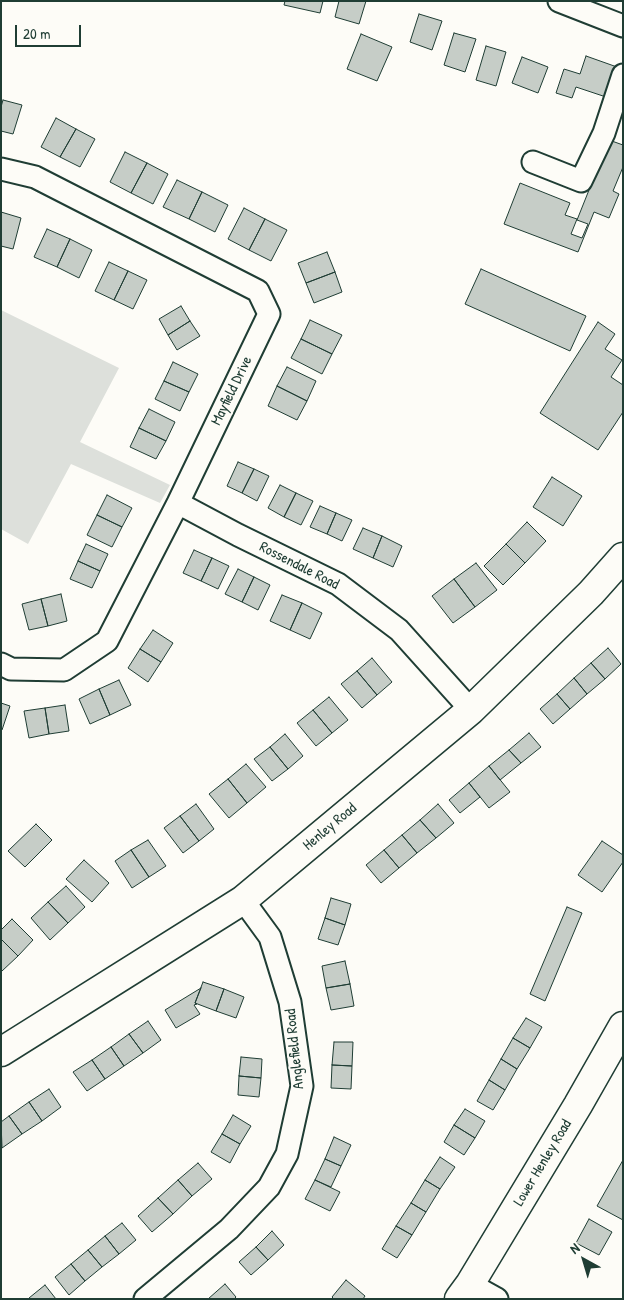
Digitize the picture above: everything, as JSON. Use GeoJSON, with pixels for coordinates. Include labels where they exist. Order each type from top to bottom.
{"type":"FeatureCollection","features":[{"type":"Feature","properties":{"kind":"main road","name":"Henley Road"},"geometry":{"type":"LineString","coordinates":[[1,1052],[243,900],[471,710],[590,593],[623,556]]}},
{"type":"Feature","properties":{"kind":"main road","name":"Lower Henley Road"},"geometry":{"type":"LineString","coordinates":[[464,1291],[578,1105],[623,1026]]}},
{"type":"Feature","properties":{"kind":"street"},"geometry":{"type":"LineString","coordinates":[[559,1],[623,26]]}},
{"type":"Feature","properties":{"kind":"street"},"geometry":{"type":"LineString","coordinates":[[533,162],[581,181],[604,133],[623,76]]}},
{"type":"Feature","properties":{"kind":"street","name":"Mayfield Drive"},"geometry":{"type":"LineString","coordinates":[[1,169],[35,178],[258,291],[269,314],[178,503],[107,641],[64,670],[11,669],[1,664]]}},
{"type":"Feature","properties":{"kind":"street","name":"Rossendale Road"},"geometry":{"type":"LineString","coordinates":[[178,503],[338,584],[399,630],[471,710]]}},
{"type":"Feature","properties":{"kind":"street","name":"Anglefield Road"},"geometry":{"type":"LineString","coordinates":[[145,1299],[229,1229],[269,1187],[287,1154],[302,1086],[290,1002],[270,937],[243,900]]}},
{"type":"Feature","properties":{"kind":"street"},"geometry":{"type":"LineString","coordinates":[[464,1291],[496,1299]]}},
{"type":"Feature","properties":{"kind":"shaded area"},"geometry":{"type":"Polygon","coordinates":[[[1,310],[119,368],[80,442],[170,485],[160,503],[71,464],[28,544],[1,529],[1,310]]]}},
{"type":"Feature","properties":{"kind":"building"},"geometry":{"type":"Polygon","coordinates":[[[285,1],[323,1],[320,13],[284,5],[285,1]]]}},
{"type":"Feature","properties":{"kind":"building"},"geometry":{"type":"Polygon","coordinates":[[[339,1],[366,1],[359,24],[335,17],[339,1]]]}},
{"type":"Feature","properties":{"kind":"building"},"geometry":{"type":"Polygon","coordinates":[[[419,14],[442,21],[432,50],[410,42],[419,14]]]}},
{"type":"Feature","properties":{"kind":"building"},"geometry":{"type":"Polygon","coordinates":[[[454,33],[476,39],[465,72],[444,65],[454,33]]]}},
{"type":"Feature","properties":{"kind":"building"},"geometry":{"type":"Polygon","coordinates":[[[361,34],[392,47],[377,81],[347,69],[361,34]]]}},
{"type":"Feature","properties":{"kind":"building"},"geometry":{"type":"Polygon","coordinates":[[[486,46],[506,52],[496,86],[476,80],[486,46]]]}},
{"type":"Feature","properties":{"kind":"building"},"geometry":{"type":"Polygon","coordinates":[[[586,56],[617,67],[606,97],[576,87],[572,98],[556,93],[564,69],[580,74],[586,56]]]}},
{"type":"Feature","properties":{"kind":"building"},"geometry":{"type":"Polygon","coordinates":[[[522,57],[548,67],[538,93],[512,83],[522,57]]]}},
{"type":"Feature","properties":{"kind":"building"},"geometry":{"type":"Polygon","coordinates":[[[3,100],[22,105],[13,134],[1,131],[1,107],[3,100]]]}},
{"type":"Feature","properties":{"kind":"building"},"geometry":{"type":"Polygon","coordinates":[[[56,118],[76,129],[60,157],[41,147],[56,118]]]}},
{"type":"Feature","properties":{"kind":"building"},"geometry":{"type":"Polygon","coordinates":[[[76,129],[95,139],[80,167],[60,157],[76,129]]]}},
{"type":"Feature","properties":{"kind":"building"},"geometry":{"type":"Polygon","coordinates":[[[609,140],[623,145],[623,167],[613,191],[619,194],[609,218],[594,212],[578,252],[504,224],[520,183],[570,203],[565,215],[577,219],[571,234],[582,238],[588,224],[577,220],[609,140]]]}},
{"type":"Feature","properties":{"kind":"building"},"geometry":{"type":"Polygon","coordinates":[[[125,152],[147,163],[131,193],[110,182],[125,152]]]}},
{"type":"Feature","properties":{"kind":"building"},"geometry":{"type":"Polygon","coordinates":[[[147,163],[168,174],[153,204],[131,193],[147,163]]]}},
{"type":"Feature","properties":{"kind":"building"},"geometry":{"type":"Polygon","coordinates":[[[177,180],[202,192],[189,219],[163,207],[177,180]]]}},
{"type":"Feature","properties":{"kind":"building"},"geometry":{"type":"Polygon","coordinates":[[[202,192],[228,205],[215,232],[189,219],[202,192]]]}},
{"type":"Feature","properties":{"kind":"building"},"geometry":{"type":"Polygon","coordinates":[[[244,208],[265,219],[249,250],[228,239],[244,208]]]}},
{"type":"Feature","properties":{"kind":"building"},"geometry":{"type":"Polygon","coordinates":[[[1,212],[21,218],[13,249],[1,246],[1,212]]]}},
{"type":"Feature","properties":{"kind":"building"},"geometry":{"type":"Polygon","coordinates":[[[265,219],[287,230],[271,261],[249,250],[265,219]]]}},
{"type":"Feature","properties":{"kind":"building"},"geometry":{"type":"Polygon","coordinates":[[[47,229],[70,239],[57,267],[34,257],[47,229]]]}},
{"type":"Feature","properties":{"kind":"building"},"geometry":{"type":"Polygon","coordinates":[[[70,239],[92,250],[79,278],[57,267],[70,239]]]}},
{"type":"Feature","properties":{"kind":"building"},"geometry":{"type":"Polygon","coordinates":[[[327,252],[335,272],[306,283],[298,263],[327,252]]]}},
{"type":"Feature","properties":{"kind":"building"},"geometry":{"type":"Polygon","coordinates":[[[109,262],[128,271],[114,300],[95,291],[109,262]]]}},
{"type":"Feature","properties":{"kind":"building"},"geometry":{"type":"Polygon","coordinates":[[[481,269],[586,316],[570,351],[465,304],[481,269]]]}},
{"type":"Feature","properties":{"kind":"building"},"geometry":{"type":"Polygon","coordinates":[[[128,271],[147,280],[133,309],[114,300],[128,271]]]}},
{"type":"Feature","properties":{"kind":"building"},"geometry":{"type":"Polygon","coordinates":[[[335,272],[342,292],[314,303],[306,283],[335,272]]]}},
{"type":"Feature","properties":{"kind":"building"},"geometry":{"type":"Polygon","coordinates":[[[181,306],[190,321],[168,335],[159,319],[181,306]]]}},
{"type":"Feature","properties":{"kind":"building"},"geometry":{"type":"Polygon","coordinates":[[[310,320],[342,335],[332,354],[301,339],[310,320]]]}},
{"type":"Feature","properties":{"kind":"building"},"geometry":{"type":"Polygon","coordinates":[[[190,321],[200,336],[177,350],[168,335],[190,321]]]}},
{"type":"Feature","properties":{"kind":"building"},"geometry":{"type":"Polygon","coordinates":[[[598,322],[615,334],[605,349],[622,360],[611,377],[623,385],[623,412],[598,450],[540,413],[598,322]]]}},
{"type":"Feature","properties":{"kind":"building"},"geometry":{"type":"Polygon","coordinates":[[[301,339],[332,354],[322,374],[291,358],[301,339]]]}},
{"type":"Feature","properties":{"kind":"building"},"geometry":{"type":"Polygon","coordinates":[[[173,362],[198,374],[189,392],[164,381],[173,362]]]}},
{"type":"Feature","properties":{"kind":"building"},"geometry":{"type":"Polygon","coordinates":[[[287,367],[316,381],[307,401],[277,386],[287,367]]]}},
{"type":"Feature","properties":{"kind":"building"},"geometry":{"type":"Polygon","coordinates":[[[164,381],[189,392],[180,411],[155,399],[164,381]]]}},
{"type":"Feature","properties":{"kind":"building"},"geometry":{"type":"Polygon","coordinates":[[[277,386],[307,401],[297,420],[268,406],[277,386]]]}},
{"type":"Feature","properties":{"kind":"building"},"geometry":{"type":"Polygon","coordinates":[[[149,409],[175,422],[166,441],[139,428],[149,409]]]}},
{"type":"Feature","properties":{"kind":"building"},"geometry":{"type":"Polygon","coordinates":[[[139,428],[166,441],[156,459],[130,447],[139,428]]]}},
{"type":"Feature","properties":{"kind":"building"},"geometry":{"type":"Polygon","coordinates":[[[238,462],[254,469],[242,493],[227,486],[238,462]]]}},
{"type":"Feature","properties":{"kind":"building"},"geometry":{"type":"Polygon","coordinates":[[[254,469],[269,476],[257,501],[242,493],[254,469]]]}},
{"type":"Feature","properties":{"kind":"building"},"geometry":{"type":"Polygon","coordinates":[[[552,477],[582,496],[563,526],[533,507],[552,477]]]}},
{"type":"Feature","properties":{"kind":"building"},"geometry":{"type":"Polygon","coordinates":[[[280,485],[296,493],[284,517],[268,508],[280,485]]]}},
{"type":"Feature","properties":{"kind":"building"},"geometry":{"type":"Polygon","coordinates":[[[296,493],[313,501],[301,525],[284,517],[296,493]]]}},
{"type":"Feature","properties":{"kind":"building"},"geometry":{"type":"Polygon","coordinates":[[[107,495],[132,508],[122,527],[97,515],[107,495]]]}},
{"type":"Feature","properties":{"kind":"building"},"geometry":{"type":"Polygon","coordinates":[[[320,506],[336,513],[327,534],[310,527],[320,506]]]}},
{"type":"Feature","properties":{"kind":"building"},"geometry":{"type":"Polygon","coordinates":[[[336,513],[352,520],[342,541],[327,534],[336,513]]]}},
{"type":"Feature","properties":{"kind":"building"},"geometry":{"type":"Polygon","coordinates":[[[97,515],[122,527],[112,547],[87,535],[97,515]]]}},
{"type":"Feature","properties":{"kind":"building"},"geometry":{"type":"Polygon","coordinates":[[[527,522],[546,541],[525,563],[506,544],[527,522]]]}},
{"type":"Feature","properties":{"kind":"building"},"geometry":{"type":"Polygon","coordinates":[[[363,528],[382,536],[373,558],[353,549],[363,528]]]}},
{"type":"Feature","properties":{"kind":"building"},"geometry":{"type":"Polygon","coordinates":[[[382,536],[402,546],[393,567],[373,558],[382,536]]]}},
{"type":"Feature","properties":{"kind":"building"},"geometry":{"type":"Polygon","coordinates":[[[86,544],[108,554],[100,571],[78,561],[86,544]]]}},
{"type":"Feature","properties":{"kind":"building"},"geometry":{"type":"Polygon","coordinates":[[[506,544],[525,563],[503,585],[484,566],[506,544]]]}},
{"type":"Feature","properties":{"kind":"building"},"geometry":{"type":"Polygon","coordinates":[[[194,550],[212,558],[201,581],[183,573],[194,550]]]}},
{"type":"Feature","properties":{"kind":"building"},"geometry":{"type":"Polygon","coordinates":[[[212,558],[229,566],[218,589],[201,581],[212,558]]]}},
{"type":"Feature","properties":{"kind":"building"},"geometry":{"type":"Polygon","coordinates":[[[78,561],[100,571],[92,588],[70,579],[78,561]]]}},
{"type":"Feature","properties":{"kind":"building"},"geometry":{"type":"Polygon","coordinates":[[[476,563],[497,590],[475,607],[454,579],[476,563]]]}},
{"type":"Feature","properties":{"kind":"building"},"geometry":{"type":"Polygon","coordinates":[[[238,569],[254,577],[242,602],[225,594],[238,569]]]}},
{"type":"Feature","properties":{"kind":"building"},"geometry":{"type":"Polygon","coordinates":[[[254,577],[270,585],[258,610],[242,602],[254,577]]]}},
{"type":"Feature","properties":{"kind":"building"},"geometry":{"type":"Polygon","coordinates":[[[454,579],[475,607],[453,623],[432,596],[454,579]]]}},
{"type":"Feature","properties":{"kind":"building"},"geometry":{"type":"Polygon","coordinates":[[[61,594],[67,621],[48,626],[41,599],[61,594]]]}},
{"type":"Feature","properties":{"kind":"building"},"geometry":{"type":"Polygon","coordinates":[[[282,595],[302,603],[290,630],[270,621],[282,595]]]}},
{"type":"Feature","properties":{"kind":"building"},"geometry":{"type":"Polygon","coordinates":[[[41,599],[48,626],[29,630],[22,604],[41,599]]]}},
{"type":"Feature","properties":{"kind":"building"},"geometry":{"type":"Polygon","coordinates":[[[302,603],[322,613],[310,639],[290,630],[302,603]]]}},
{"type":"Feature","properties":{"kind":"building"},"geometry":{"type":"Polygon","coordinates":[[[153,630],[173,643],[161,662],[140,649],[153,630]]]}},
{"type":"Feature","properties":{"kind":"building"},"geometry":{"type":"Polygon","coordinates":[[[608,648],[621,664],[605,679],[591,663],[608,648]]]}},
{"type":"Feature","properties":{"kind":"building"},"geometry":{"type":"Polygon","coordinates":[[[140,649],[161,662],[148,682],[128,668],[140,649]]]}},
{"type":"Feature","properties":{"kind":"building"},"geometry":{"type":"Polygon","coordinates":[[[372,658],[392,682],[377,695],[357,671],[372,658]]]}},
{"type":"Feature","properties":{"kind":"building"},"geometry":{"type":"Polygon","coordinates":[[[591,663],[605,679],[587,694],[574,678],[591,663]]]}},
{"type":"Feature","properties":{"kind":"building"},"geometry":{"type":"Polygon","coordinates":[[[357,671],[377,695],[362,708],[341,684],[357,671]]]}},
{"type":"Feature","properties":{"kind":"building"},"geometry":{"type":"Polygon","coordinates":[[[574,678],[587,694],[570,709],[557,694],[574,678]]]}},
{"type":"Feature","properties":{"kind":"building"},"geometry":{"type":"Polygon","coordinates":[[[119,680],[131,705],[110,715],[99,689],[119,680]]]}},
{"type":"Feature","properties":{"kind":"building"},"geometry":{"type":"Polygon","coordinates":[[[99,689],[110,715],[90,724],[79,699],[99,689]]]}},
{"type":"Feature","properties":{"kind":"building"},"geometry":{"type":"Polygon","coordinates":[[[557,694],[570,709],[553,724],[540,709],[557,694]]]}},
{"type":"Feature","properties":{"kind":"building"},"geometry":{"type":"Polygon","coordinates":[[[329,697],[348,720],[332,733],[313,710],[329,697]]]}},
{"type":"Feature","properties":{"kind":"building"},"geometry":{"type":"Polygon","coordinates":[[[1,703],[10,706],[2,730],[1,730],[1,703]]]}},
{"type":"Feature","properties":{"kind":"building"},"geometry":{"type":"Polygon","coordinates":[[[65,705],[69,731],[49,734],[45,708],[65,705]]]}},
{"type":"Feature","properties":{"kind":"building"},"geometry":{"type":"Polygon","coordinates":[[[45,708],[49,734],[29,738],[24,711],[45,708]]]}},
{"type":"Feature","properties":{"kind":"building"},"geometry":{"type":"Polygon","coordinates":[[[313,710],[332,733],[316,746],[297,723],[313,710]]]}},
{"type":"Feature","properties":{"kind":"building"},"geometry":{"type":"Polygon","coordinates":[[[529,733],[541,747],[521,763],[509,750],[529,733]]]}},
{"type":"Feature","properties":{"kind":"building"},"geometry":{"type":"Polygon","coordinates":[[[285,734],[303,756],[288,769],[270,747],[285,734]]]}},
{"type":"Feature","properties":{"kind":"building"},"geometry":{"type":"Polygon","coordinates":[[[270,747],[288,769],[272,781],[254,759],[270,747]]]}},
{"type":"Feature","properties":{"kind":"building"},"geometry":{"type":"Polygon","coordinates":[[[509,750],[521,763],[500,780],[489,766],[509,750]]]}},
{"type":"Feature","properties":{"kind":"building"},"geometry":{"type":"Polygon","coordinates":[[[246,764],[266,787],[247,803],[228,779],[246,764]]]}},
{"type":"Feature","properties":{"kind":"building"},"geometry":{"type":"Polygon","coordinates":[[[489,766],[510,792],[489,808],[469,783],[489,766]]]}},
{"type":"Feature","properties":{"kind":"building"},"geometry":{"type":"Polygon","coordinates":[[[228,779],[247,803],[229,818],[209,794],[228,779]]]}},
{"type":"Feature","properties":{"kind":"building"},"geometry":{"type":"Polygon","coordinates":[[[469,783],[480,797],[460,813],[449,800],[469,783]]]}},
{"type":"Feature","properties":{"kind":"building"},"geometry":{"type":"Polygon","coordinates":[[[196,804],[214,829],[199,841],[180,816],[196,804]]]}},
{"type":"Feature","properties":{"kind":"building"},"geometry":{"type":"Polygon","coordinates":[[[438,804],[454,823],[436,838],[420,820],[438,804]]]}},
{"type":"Feature","properties":{"kind":"building"},"geometry":{"type":"Polygon","coordinates":[[[180,816],[199,841],[183,853],[164,828],[180,816]]]}},
{"type":"Feature","properties":{"kind":"building"},"geometry":{"type":"Polygon","coordinates":[[[420,820],[436,838],[417,853],[402,835],[420,820]]]}},
{"type":"Feature","properties":{"kind":"building"},"geometry":{"type":"Polygon","coordinates":[[[36,824],[52,840],[25,867],[8,851],[36,824]]]}},
{"type":"Feature","properties":{"kind":"building"},"geometry":{"type":"Polygon","coordinates":[[[402,835],[417,853],[399,868],[384,850],[402,835]]]}},
{"type":"Feature","properties":{"kind":"building"},"geometry":{"type":"Polygon","coordinates":[[[148,840],[166,866],[149,877],[131,850],[148,840]]]}},
{"type":"Feature","properties":{"kind":"building"},"geometry":{"type":"Polygon","coordinates":[[[602,841],[623,855],[623,862],[602,892],[578,875],[602,841]]]}},
{"type":"Feature","properties":{"kind":"building"},"geometry":{"type":"Polygon","coordinates":[[[131,850],[149,877],[132,888],[115,861],[131,850]]]}},
{"type":"Feature","properties":{"kind":"building"},"geometry":{"type":"Polygon","coordinates":[[[384,850],[399,868],[381,883],[366,865],[384,850]]]}},
{"type":"Feature","properties":{"kind":"building"},"geometry":{"type":"Polygon","coordinates":[[[84,860],[109,883],[92,902],[66,879],[84,860]]]}},
{"type":"Feature","properties":{"kind":"building"},"geometry":{"type":"Polygon","coordinates":[[[66,886],[85,907],[68,923],[48,902],[66,886]]]}},
{"type":"Feature","properties":{"kind":"building"},"geometry":{"type":"Polygon","coordinates":[[[331,898],[351,904],[345,925],[325,918],[331,898]]]}},
{"type":"Feature","properties":{"kind":"building"},"geometry":{"type":"Polygon","coordinates":[[[48,902],[68,923],[50,940],[31,918],[48,902]]]}},
{"type":"Feature","properties":{"kind":"building"},"geometry":{"type":"Polygon","coordinates":[[[567,907],[582,913],[545,1001],[530,994],[567,907]]]}},
{"type":"Feature","properties":{"kind":"building"},"geometry":{"type":"Polygon","coordinates":[[[325,918],[345,925],[338,945],[318,939],[325,918]]]}},
{"type":"Feature","properties":{"kind":"building"},"geometry":{"type":"Polygon","coordinates":[[[12,919],[33,940],[18,956],[1,939],[1,930],[12,919]]]}},
{"type":"Feature","properties":{"kind":"building"},"geometry":{"type":"Polygon","coordinates":[[[1,939],[18,956],[2,971],[1,971],[1,939]]]}},
{"type":"Feature","properties":{"kind":"building"},"geometry":{"type":"Polygon","coordinates":[[[345,961],[350,984],[326,988],[322,966],[345,961]]]}},
{"type":"Feature","properties":{"kind":"building"},"geometry":{"type":"Polygon","coordinates":[[[203,982],[224,989],[216,1011],[195,1003],[203,982]]]}},
{"type":"Feature","properties":{"kind":"building"},"geometry":{"type":"Polygon","coordinates":[[[350,984],[354,1006],[331,1010],[326,988],[350,984]]]}},
{"type":"Feature","properties":{"kind":"building"},"geometry":{"type":"Polygon","coordinates":[[[201,988],[195,1003],[197,1004],[194,1005],[200,1014],[176,1028],[165,1010],[201,988]]]}},
{"type":"Feature","properties":{"kind":"building"},"geometry":{"type":"Polygon","coordinates":[[[224,989],[244,997],[236,1018],[216,1011],[224,989]]]}},
{"type":"Feature","properties":{"kind":"building"},"geometry":{"type":"Polygon","coordinates":[[[526,1018],[542,1027],[530,1048],[513,1038],[526,1018]]]}},
{"type":"Feature","properties":{"kind":"building"},"geometry":{"type":"Polygon","coordinates":[[[148,1021],[161,1040],[143,1053],[129,1034],[148,1021]]]}},
{"type":"Feature","properties":{"kind":"building"},"geometry":{"type":"Polygon","coordinates":[[[129,1034],[143,1053],[124,1066],[111,1047],[129,1034]]]}},
{"type":"Feature","properties":{"kind":"building"},"geometry":{"type":"Polygon","coordinates":[[[513,1038],[530,1048],[517,1069],[501,1059],[513,1038]]]}},
{"type":"Feature","properties":{"kind":"building"},"geometry":{"type":"Polygon","coordinates":[[[334,1042],[353,1042],[352,1066],[332,1065],[334,1042]]]}},
{"type":"Feature","properties":{"kind":"building"},"geometry":{"type":"Polygon","coordinates":[[[111,1047],[124,1066],[105,1079],[92,1060],[111,1047]]]}},
{"type":"Feature","properties":{"kind":"building"},"geometry":{"type":"Polygon","coordinates":[[[241,1057],[262,1059],[261,1078],[239,1076],[241,1057]]]}},
{"type":"Feature","properties":{"kind":"building"},"geometry":{"type":"Polygon","coordinates":[[[501,1059],[517,1069],[505,1090],[489,1080],[501,1059]]]}},
{"type":"Feature","properties":{"kind":"building"},"geometry":{"type":"Polygon","coordinates":[[[92,1060],[105,1079],[87,1091],[73,1072],[92,1060]]]}},
{"type":"Feature","properties":{"kind":"building"},"geometry":{"type":"Polygon","coordinates":[[[332,1065],[352,1066],[351,1089],[331,1088],[332,1065]]]}},
{"type":"Feature","properties":{"kind":"building"},"geometry":{"type":"Polygon","coordinates":[[[239,1076],[261,1078],[259,1097],[238,1095],[239,1076]]]}},
{"type":"Feature","properties":{"kind":"building"},"geometry":{"type":"Polygon","coordinates":[[[489,1080],[505,1090],[493,1110],[477,1101],[489,1080]]]}},
{"type":"Feature","properties":{"kind":"building"},"geometry":{"type":"Polygon","coordinates":[[[49,1089],[61,1107],[42,1121],[29,1102],[49,1089]]]}},
{"type":"Feature","properties":{"kind":"building"},"geometry":{"type":"Polygon","coordinates":[[[29,1102],[42,1121],[22,1134],[9,1116],[29,1102]]]}},
{"type":"Feature","properties":{"kind":"building"},"geometry":{"type":"Polygon","coordinates":[[[465,1109],[485,1121],[475,1138],[454,1125],[465,1109]]]}},
{"type":"Feature","properties":{"kind":"building"},"geometry":{"type":"Polygon","coordinates":[[[233,1115],[251,1126],[240,1144],[222,1134],[233,1115]]]}},
{"type":"Feature","properties":{"kind":"building"},"geometry":{"type":"Polygon","coordinates":[[[9,1116],[22,1134],[2,1148],[1,1122],[9,1116]]]}},
{"type":"Feature","properties":{"kind":"building"},"geometry":{"type":"Polygon","coordinates":[[[454,1125],[475,1138],[464,1155],[444,1142],[454,1125]]]}},
{"type":"Feature","properties":{"kind":"building"},"geometry":{"type":"Polygon","coordinates":[[[222,1134],[240,1144],[230,1163],[211,1152],[222,1134]]]}},
{"type":"Feature","properties":{"kind":"building"},"geometry":{"type":"Polygon","coordinates":[[[334,1137],[351,1145],[341,1166],[325,1159],[334,1137]]]}},
{"type":"Feature","properties":{"kind":"building"},"geometry":{"type":"Polygon","coordinates":[[[440,1157],[455,1167],[440,1189],[425,1180],[440,1157]]]}},
{"type":"Feature","properties":{"kind":"building"},"geometry":{"type":"Polygon","coordinates":[[[325,1159],[341,1166],[331,1187],[315,1180],[325,1159]]]}},
{"type":"Feature","properties":{"kind":"building"},"geometry":{"type":"Polygon","coordinates":[[[623,1160],[623,1220],[597,1206],[623,1160]]]}},
{"type":"Feature","properties":{"kind":"building"},"geometry":{"type":"Polygon","coordinates":[[[198,1163],[212,1179],[192,1196],[178,1180],[198,1163]]]}},
{"type":"Feature","properties":{"kind":"building"},"geometry":{"type":"Polygon","coordinates":[[[178,1180],[192,1196],[173,1214],[158,1198],[178,1180]]]}},
{"type":"Feature","properties":{"kind":"building"},"geometry":{"type":"Polygon","coordinates":[[[315,1180],[340,1192],[330,1211],[305,1199],[315,1180]]]}},
{"type":"Feature","properties":{"kind":"building"},"geometry":{"type":"Polygon","coordinates":[[[425,1180],[440,1189],[426,1212],[411,1203],[425,1180]]]}},
{"type":"Feature","properties":{"kind":"building"},"geometry":{"type":"Polygon","coordinates":[[[158,1198],[173,1214],[152,1232],[138,1216],[158,1198]]]}},
{"type":"Feature","properties":{"kind":"building"},"geometry":{"type":"Polygon","coordinates":[[[411,1203],[426,1212],[412,1235],[396,1226],[411,1203]]]}},
{"type":"Feature","properties":{"kind":"building"},"geometry":{"type":"Polygon","coordinates":[[[589,1219],[612,1232],[599,1255],[576,1243],[589,1219]]]}},
{"type":"Feature","properties":{"kind":"building"},"geometry":{"type":"Polygon","coordinates":[[[122,1223],[136,1240],[119,1254],[105,1236],[122,1223]]]}},
{"type":"Feature","properties":{"kind":"building"},"geometry":{"type":"Polygon","coordinates":[[[396,1226],[412,1235],[397,1258],[382,1249],[396,1226]]]}},
{"type":"Feature","properties":{"kind":"building"},"geometry":{"type":"Polygon","coordinates":[[[272,1231],[284,1245],[268,1260],[256,1247],[272,1231]]]}},
{"type":"Feature","properties":{"kind":"building"},"geometry":{"type":"Polygon","coordinates":[[[105,1236],[119,1254],[102,1267],[88,1250],[105,1236]]]}},
{"type":"Feature","properties":{"kind":"building"},"geometry":{"type":"Polygon","coordinates":[[[256,1247],[268,1260],[251,1275],[239,1262],[256,1247]]]}},
{"type":"Feature","properties":{"kind":"building"},"geometry":{"type":"Polygon","coordinates":[[[88,1250],[102,1267],[85,1281],[71,1264],[88,1250]]]}},
{"type":"Feature","properties":{"kind":"building"},"geometry":{"type":"Polygon","coordinates":[[[71,1264],[85,1281],[69,1295],[55,1277],[71,1264]]]}},
{"type":"Feature","properties":{"kind":"building"},"geometry":{"type":"Polygon","coordinates":[[[346,1280],[365,1296],[363,1299],[334,1299],[332,1297],[346,1280]]]}},
{"type":"Feature","properties":{"kind":"building"},"geometry":{"type":"Polygon","coordinates":[[[225,1284],[236,1297],[234,1299],[208,1299],[225,1284]]]}},
{"type":"Feature","properties":{"kind":"building"},"geometry":{"type":"Polygon","coordinates":[[[45,1285],[56,1299],[29,1298],[45,1285]]]}}]}
